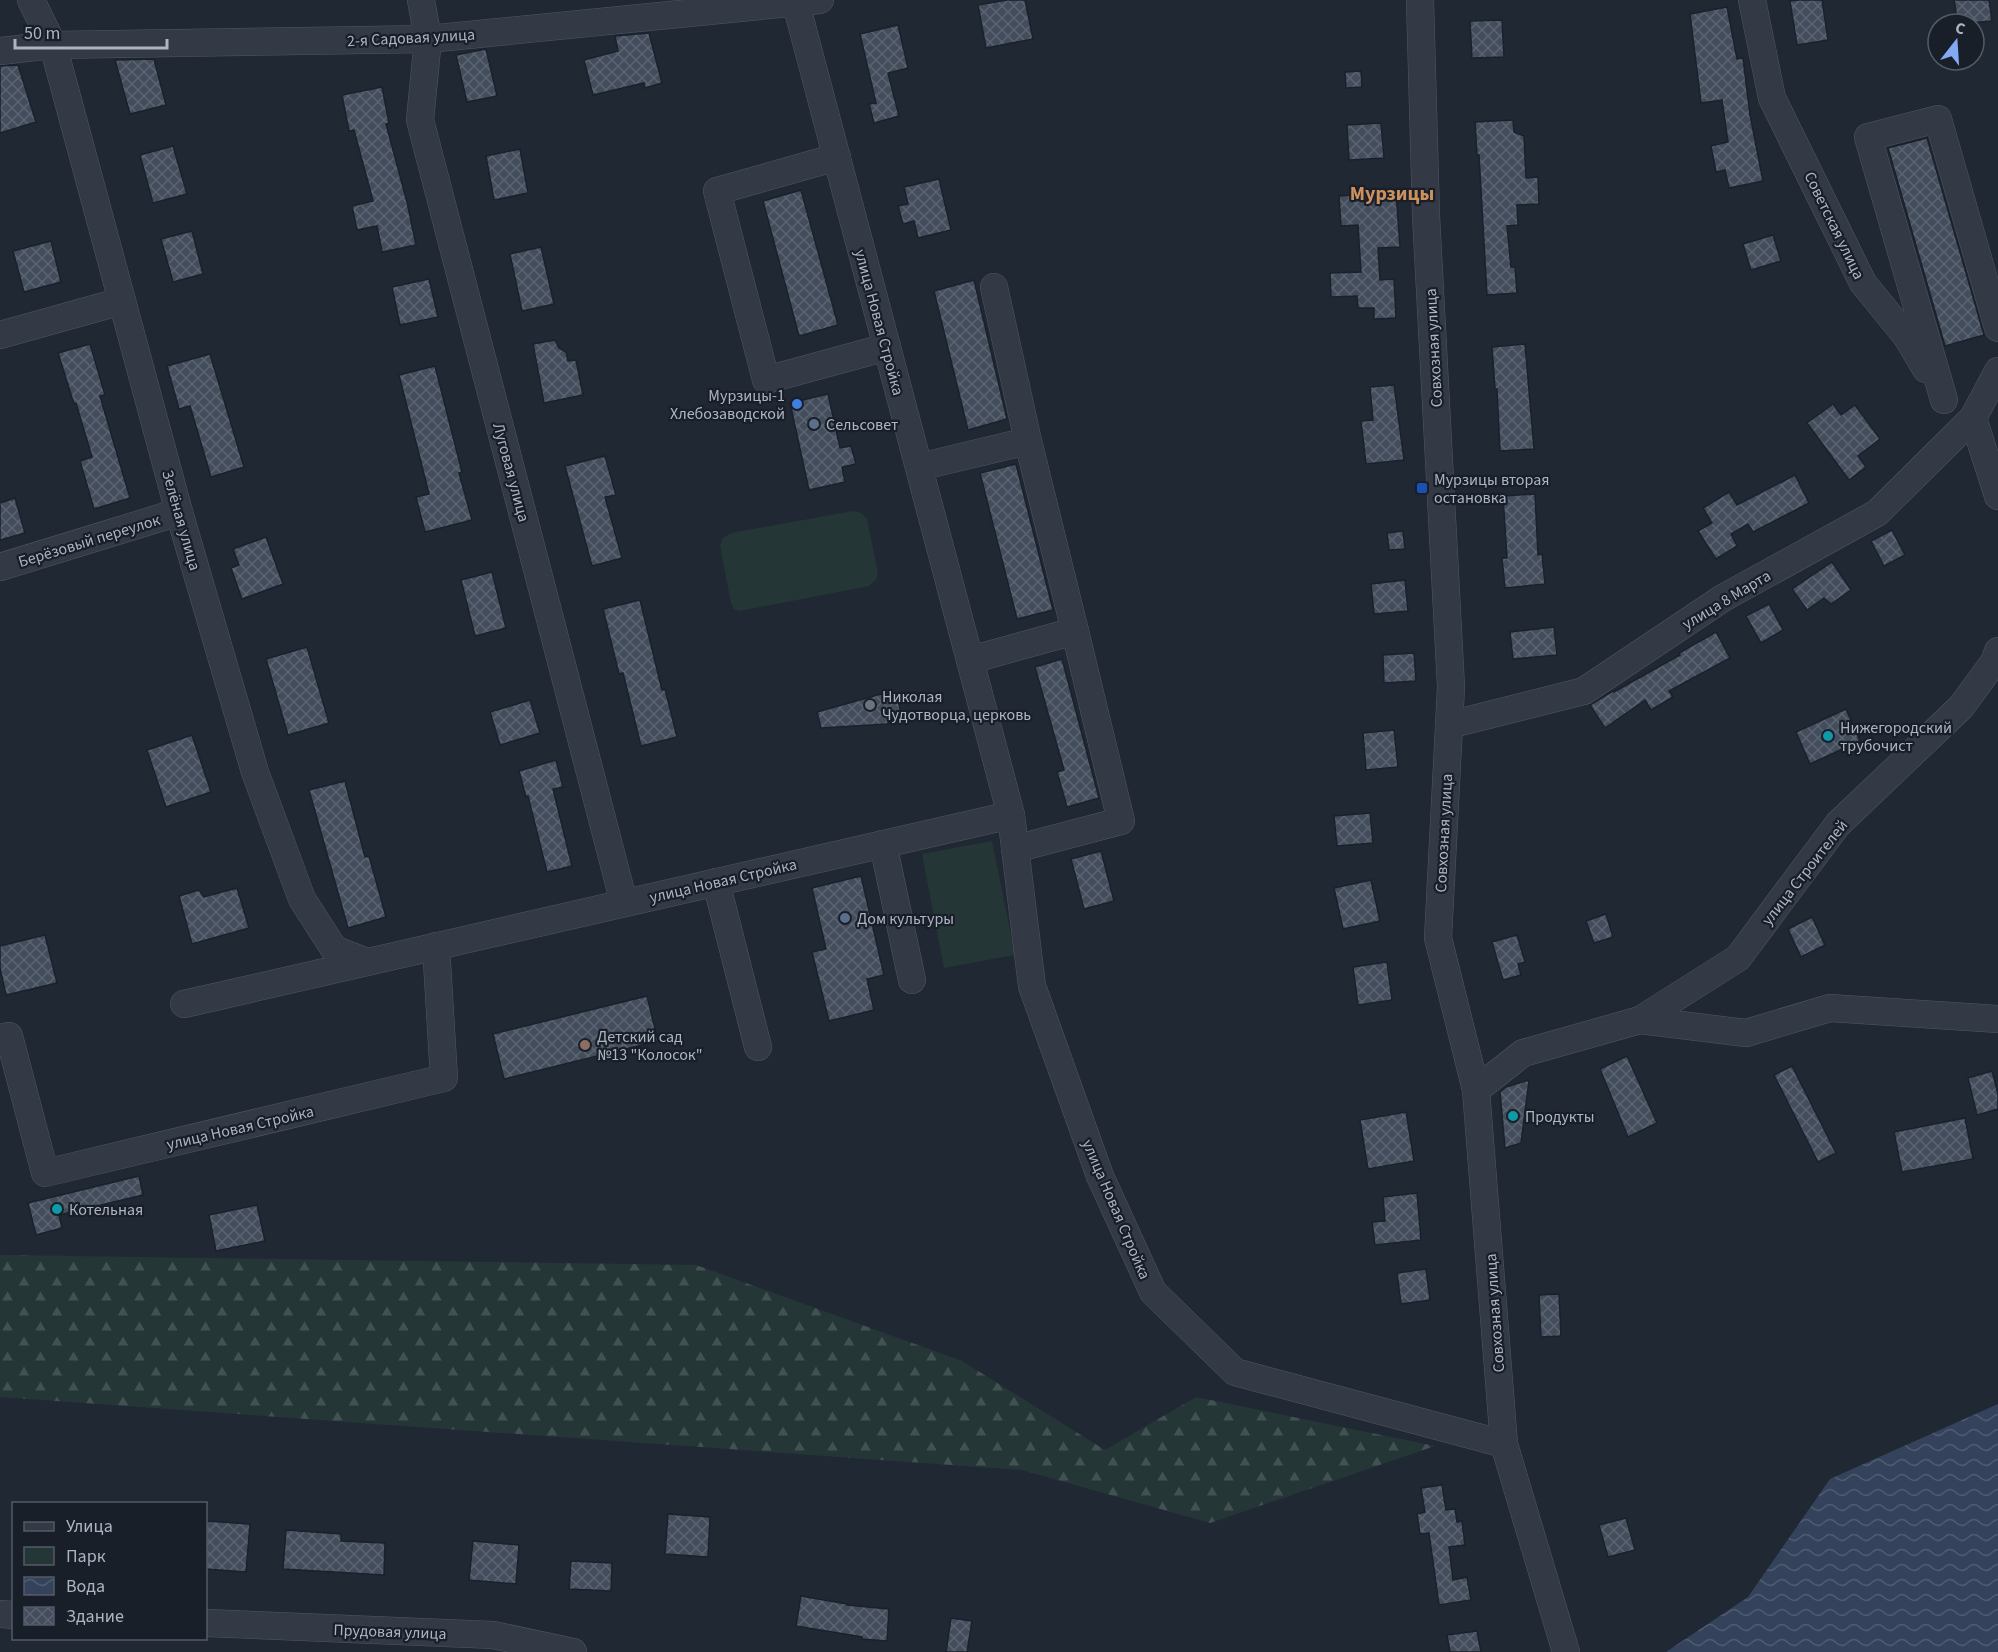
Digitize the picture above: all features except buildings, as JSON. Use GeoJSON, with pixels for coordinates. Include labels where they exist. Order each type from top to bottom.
{"type":"FeatureCollection","features":[{"type":"Feature","properties":{"kind":"street","name":"Зелёная улица"},"geometry":{"type":"LineString","coordinates":[[31,0],[53,45],[179,512],[255,772],[302,899],[334,949],[368,962]]}},
{"type":"Feature","properties":{"kind":"street","name":"Луговая улица"},"geometry":{"type":"LineString","coordinates":[[421,0],[428,39],[420,120],[624,903]]}},
{"type":"Feature","properties":{"kind":"street","name":"Совхозная улица"},"geometry":{"type":"LineString","coordinates":[[1420,0],[1426,215],[1450,687],[1438,938],[1476,1090],[1504,1444],[1566,1652]]}},
{"type":"Feature","properties":{"kind":"street","name":"Советская улица"},"geometry":{"type":"LineString","coordinates":[[1752,0],[1772,98],[1863,283],[1907,337],[1944,400],[1973,418]]}},
{"type":"Feature","properties":{"kind":"street","name":"2-я Садовая улица"},"geometry":{"type":"LineString","coordinates":[[0,51],[53,45],[428,39],[804,1]]}},
{"type":"Feature","properties":{"kind":"street","name":"улица Новая Стройка"},"geometry":{"type":"LineString","coordinates":[[804,1],[837,158],[1011,815],[1032,986],[1100,1176],[1153,1292],[1235,1372],[1504,1444]]}},
{"type":"Feature","properties":{"kind":"street"},"geometry":{"type":"LineString","coordinates":[[1944,400],[1868,137],[1938,119],[1998,328]]}},
{"type":"Feature","properties":{"kind":"street"},"geometry":{"type":"LineString","coordinates":[[837,158],[717,190],[766,380],[887,347]]}},
{"type":"Feature","properties":{"kind":"street"},"geometry":{"type":"LineString","coordinates":[[994,287],[1028,441],[1121,821],[1015,849]]}},
{"type":"Feature","properties":{"kind":"street"},"geometry":{"type":"LineString","coordinates":[[0,335],[122,301]]}},
{"type":"Feature","properties":{"kind":"street","name":"улица 8 Марта"},"geometry":{"type":"LineString","coordinates":[[1449,725],[1584,691],[1723,598],[1877,513],[1973,418],[1998,371]]}},
{"type":"Feature","properties":{"kind":"street"},"geometry":{"type":"LineString","coordinates":[[1973,418],[1998,496]]}},
{"type":"Feature","properties":{"kind":"street"},"geometry":{"type":"LineString","coordinates":[[919,467],[1028,441]]}},
{"type":"Feature","properties":{"kind":"street","name":"Берёзовый переулок"},"geometry":{"type":"LineString","coordinates":[[0,567],[179,512]]}},
{"type":"Feature","properties":{"kind":"street"},"geometry":{"type":"LineString","coordinates":[[970,660],[1075,631]]}},
{"type":"Feature","properties":{"kind":"street","name":"улица Строителей"},"geometry":{"type":"LineString","coordinates":[[1476,1090],[1523,1053],[1640,1020],[1738,958],[1838,824],[1961,707],[1994,662],[1998,651]]}},
{"type":"Feature","properties":{"kind":"street","name":"улица Новая Стройка"},"geometry":{"type":"LineString","coordinates":[[184,1004],[1011,815]]}},
{"type":"Feature","properties":{"kind":"street"},"geometry":{"type":"LineString","coordinates":[[883,844],[912,980]]}},
{"type":"Feature","properties":{"kind":"street"},"geometry":{"type":"LineString","coordinates":[[716,882],[758,1047]]}},
{"type":"Feature","properties":{"kind":"street","name":"улица Новая Стройка"},"geometry":{"type":"LineString","coordinates":[[4,1037],[45,1173],[444,1078],[436,946]]}},
{"type":"Feature","properties":{"kind":"street","name":"улица Строителей"},"geometry":{"type":"LineString","coordinates":[[1640,1020],[1746,1032],[1830,1008],[1998,1019]]}},
{"type":"Feature","properties":{"kind":"street","name":"Прудовая улица"},"geometry":{"type":"LineString","coordinates":[[207,1623],[493,1635],[573,1652]]}},
{"type":"Feature","properties":{"kind":"green space"},"geometry":{"type":"Polygon","coordinates":[[[853,511],[861,513],[867,519],[878,573],[876,580],[869,586],[740,611],[734,609],[720,546],[723,538],[731,533],[853,511]]]}},
{"type":"Feature","properties":{"kind":"green space"},"geometry":{"type":"Polygon","coordinates":[[[992,841],[1015,955],[944,968],[922,854],[992,841]]]}},
{"type":"Feature","properties":{"kind":"green space"},"geometry":{"type":"Polygon","coordinates":[[[0,1255],[696,1265],[962,1361],[1105,1450],[1196,1397],[1435,1446],[1210,1523],[1022,1470],[0,1397],[0,1255]]]}},
{"type":"Feature","properties":{"kind":"water"},"geometry":{"type":"Polygon","coordinates":[[[1998,1404],[1998,1652],[1666,1652],[1748,1597],[1830,1479],[1998,1404]]]}},
{"type":"Feature","properties":{"kind":"place","name":"Мурзицы-1 Хлебозаводской"},"geometry":{"type":"Point","coordinates":[797,404]}},
{"type":"Feature","properties":{"kind":"place","name":"Сельсовет"},"geometry":{"type":"Point","coordinates":[814,424]}},
{"type":"Feature","properties":{"kind":"place","name":"Мурзицы вторая остановка"},"geometry":{"type":"Point","coordinates":[1422,488]}},
{"type":"Feature","properties":{"kind":"place","name":"Николая Чудотворца, церковь"},"geometry":{"type":"Point","coordinates":[870,705]}},
{"type":"Feature","properties":{"kind":"place","name":"Нижегородский трубочист"},"geometry":{"type":"Point","coordinates":[1828,736]}},
{"type":"Feature","properties":{"kind":"place","name":"Дом культуры"},"geometry":{"type":"Point","coordinates":[845,918]}},
{"type":"Feature","properties":{"kind":"place","name":"Детский сад №13 \"Колосок\""},"geometry":{"type":"Point","coordinates":[585,1045]}},
{"type":"Feature","properties":{"kind":"place","name":"Продукты"},"geometry":{"type":"Point","coordinates":[1513,1116]}},
{"type":"Feature","properties":{"kind":"place","name":"Котельная"},"geometry":{"type":"Point","coordinates":[57,1209]}},
{"type":"Feature","properties":{"kind":"district","name":"Мурзицы"},"geometry":{"type":"Point","coordinates":[1392,193]}}]}
